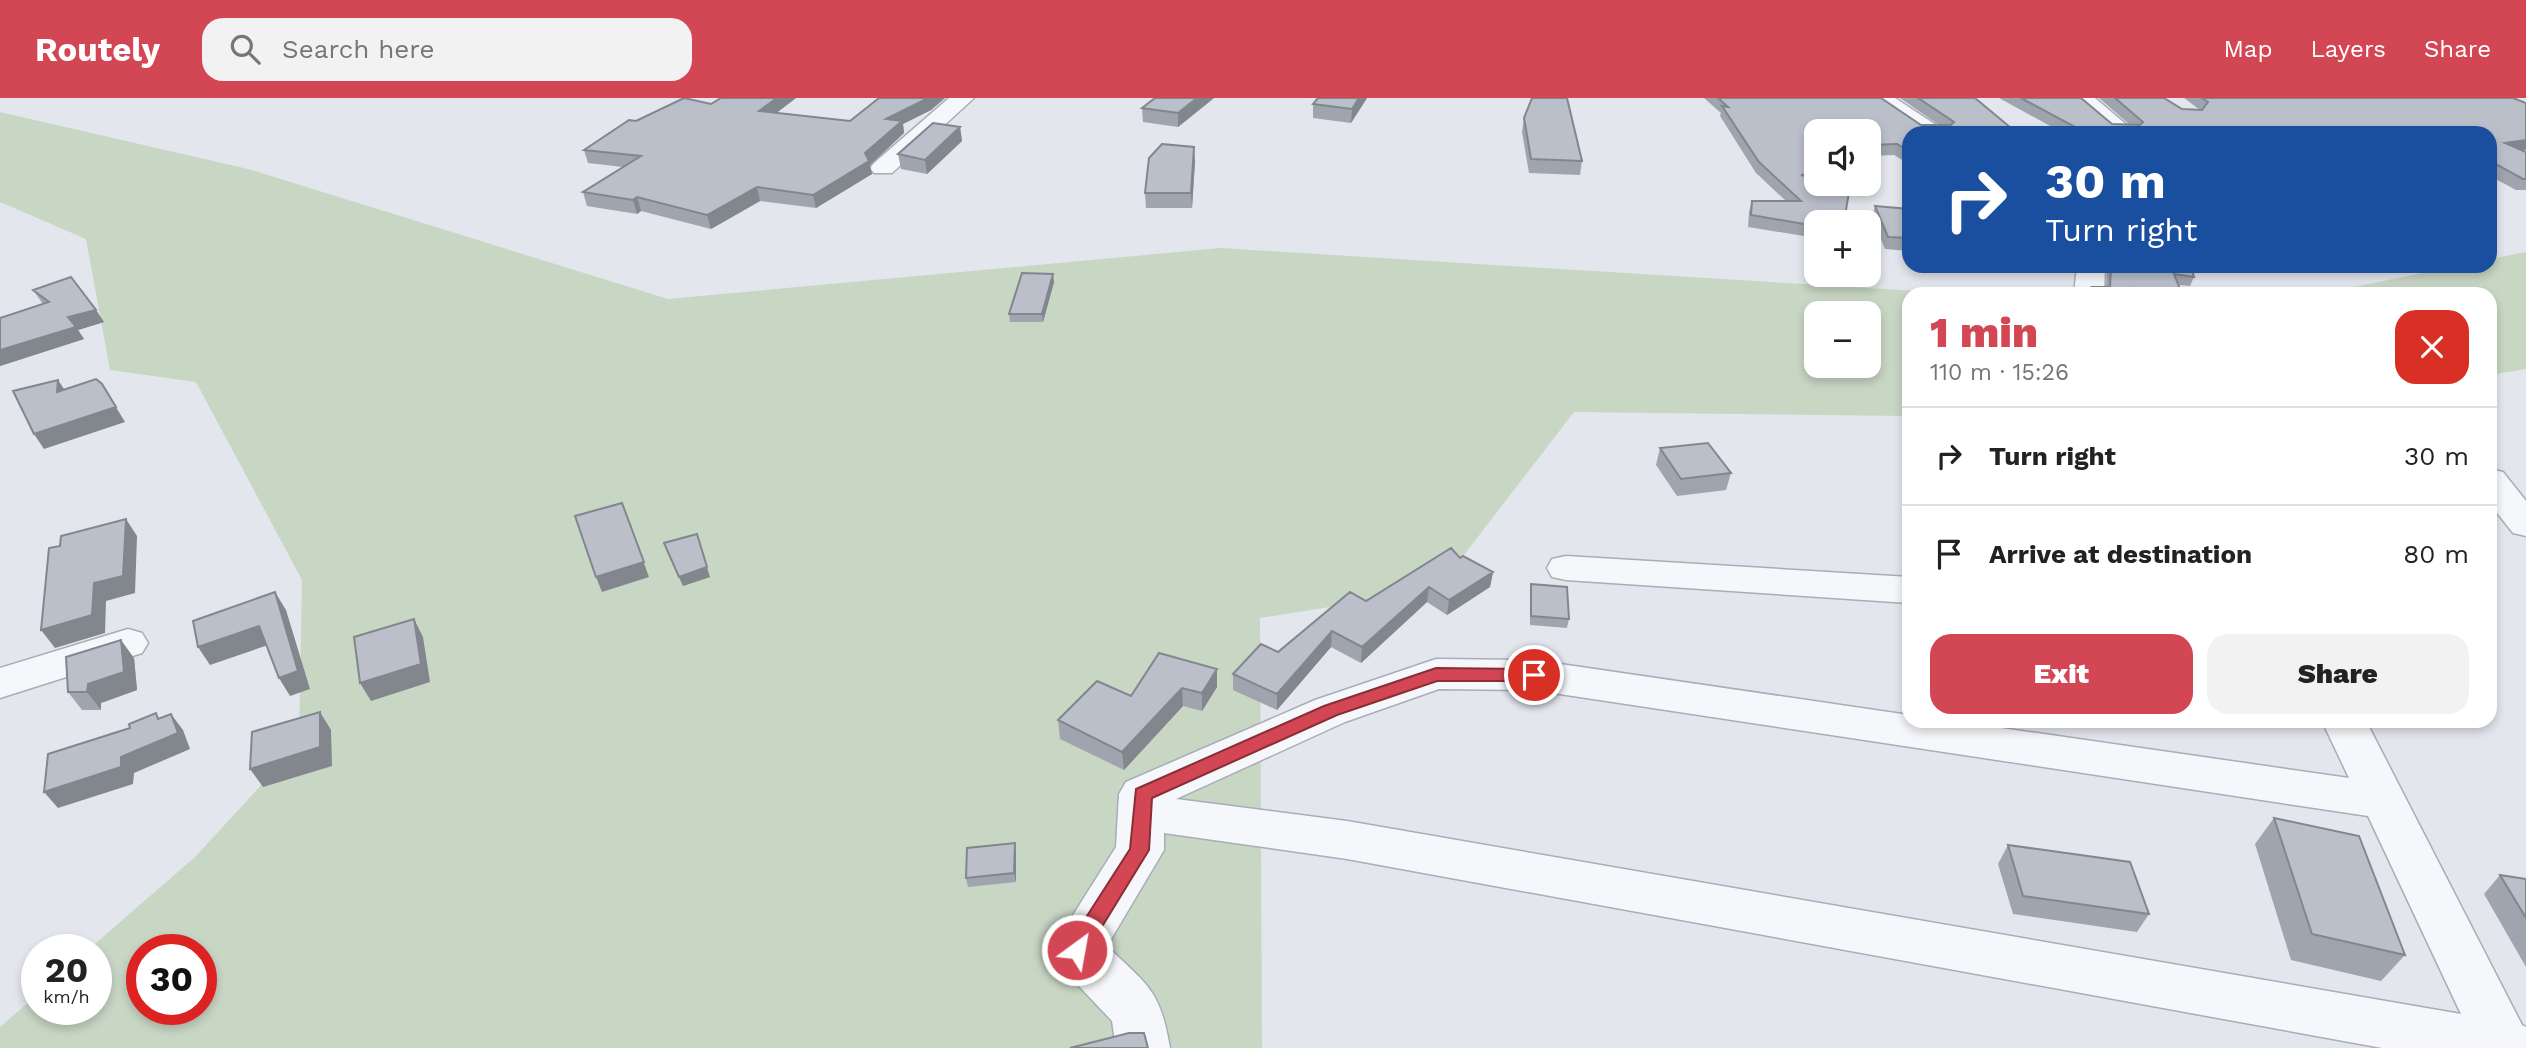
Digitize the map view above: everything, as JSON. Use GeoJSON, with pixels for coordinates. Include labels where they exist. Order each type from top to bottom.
{"type":"FeatureCollection","features":[{"type":"Feature","properties":{"kind":"street"},"geometry":{"type":"LineString","coordinates":[[883,168],[963,98]]}},
{"type":"Feature","properties":{"kind":"street"},"geometry":{"type":"LineString","coordinates":[[1879,98],[1925,126]]}},
{"type":"Feature","properties":{"kind":"street"},"geometry":{"type":"LineString","coordinates":[[2081,98],[2115,126]]}},
{"type":"Feature","properties":{"kind":"street"},"geometry":{"type":"LineString","coordinates":[[2497,490],[2526,526]]}},
{"type":"Feature","properties":{"kind":"street"},"geometry":{"type":"LineString","coordinates":[[1566,568],[1902,590]]}},
{"type":"Feature","properties":{"kind":"street"},"geometry":{"type":"LineString","coordinates":[[0,683],[128,643]]}},
{"type":"Feature","properties":{"kind":"street"},"geometry":{"type":"LineString","coordinates":[[1143,1048],[1137,1011],[1077,950],[1140,850],[1142,794],[1330,711],[1436,674],[1534,675],[2384,801]]}},
{"type":"Feature","properties":{"kind":"street"},"geometry":{"type":"LineString","coordinates":[[2348,728],[2508,1047]]}},
{"type":"Feature","properties":{"kind":"street"},"geometry":{"type":"LineString","coordinates":[[1141,812],[1347,840],[2508,1047]]}},
{"type":"Feature","properties":{"kind":"green space"},"geometry":{"type":"Polygon","coordinates":[[[0,112],[248,169],[668,299],[1221,248],[1804,284],[1804,287],[1902,290],[1902,416],[1574,412],[1437,590],[1260,618],[1262,1048],[0,1048],[0,1027],[21,1009],[21,1025],[112,1025],[112,934],[106,934],[195,857],[299,744],[302,580],[196,382],[110,370],[86,239],[0,202],[0,112]]]}},
{"type":"Feature","properties":{"kind":"green space"},"geometry":{"type":"Polygon","coordinates":[[[2526,252],[2526,369],[2497,374],[2497,287],[2354,287],[2422,273],[2497,273],[2497,258],[2526,252]]]}},
{"type":"Feature","properties":{"kind":"building"},"geometry":{"type":"Polygon","coordinates":[[[684,98],[711,104],[721,98],[777,98],[759,111],[850,121],[879,98],[928,98],[886,119],[902,121],[865,153],[869,161],[813,195],[757,187],[707,215],[637,197],[633,200],[583,192],[641,156],[584,150],[629,120],[636,121],[684,98]]]}},
{"type":"Feature","properties":{"kind":"building"},"geometry":{"type":"Polygon","coordinates":[[[1155,98],[1197,98],[1178,113],[1142,108],[1155,98]]]}},
{"type":"Feature","properties":{"kind":"building"},"geometry":{"type":"Polygon","coordinates":[[[1318,98],[1359,98],[1352,109],[1313,104],[1318,98]]]}},
{"type":"Feature","properties":{"kind":"building"},"geometry":{"type":"Polygon","coordinates":[[[1532,98],[1567,98],[1582,161],[1531,159],[1524,118],[1532,98]]]}},
{"type":"Feature","properties":{"kind":"building"},"geometry":{"type":"Polygon","coordinates":[[[1718,98],[1881,98],[1921,125],[1951,125],[1954,122],[1918,98],[1975,98],[2009,126],[1902,126],[1902,147],[1897,144],[1881,145],[1881,119],[1804,119],[1804,175],[1801,175],[1804,176],[1804,196],[1848,196],[1846,210],[1804,210],[1804,224],[1751,215],[1752,201],[1801,201],[1759,162],[1722,106],[1728,107],[1718,98]]]}},
{"type":"Feature","properties":{"kind":"building"},"geometry":{"type":"Polygon","coordinates":[[[2021,98],[2081,98],[2112,124],[2140,125],[2143,122],[2115,98],[2164,98],[2182,109],[2202,110],[2208,102],[2202,98],[2513,98],[2526,103],[2526,140],[2505,143],[2526,152],[2526,179],[2497,165],[2497,126],[2073,126],[2021,98]]]}},
{"type":"Feature","properties":{"kind":"building"},"geometry":{"type":"Polygon","coordinates":[[[933,123],[960,127],[925,160],[898,154],[933,123]]]}},
{"type":"Feature","properties":{"kind":"building"},"geometry":{"type":"Polygon","coordinates":[[[1162,144],[1194,147],[1191,193],[1145,193],[1149,158],[1162,144]]]}},
{"type":"Feature","properties":{"kind":"building"},"geometry":{"type":"Polygon","coordinates":[[[1875,206],[1902,208],[1902,238],[1888,237],[1881,220],[1881,210],[1877,210],[1875,206]]]}},
{"type":"Feature","properties":{"kind":"building"},"geometry":{"type":"Polygon","coordinates":[[[1022,273],[1053,274],[1042,314],[1009,314],[1022,273]]]}},
{"type":"Feature","properties":{"kind":"building"},"geometry":{"type":"Polygon","coordinates":[[[2111,273],[2193,273],[2194,277],[2174,274],[2179,287],[2110,287],[2111,273]]]}},
{"type":"Feature","properties":{"kind":"building"},"geometry":{"type":"Polygon","coordinates":[[[71,277],[96,310],[68,317],[76,327],[0,350],[0,318],[49,302],[33,290],[71,277]]]}},
{"type":"Feature","properties":{"kind":"building"},"geometry":{"type":"Polygon","coordinates":[[[96,379],[116,407],[34,434],[13,391],[58,380],[57,392],[96,379]]]}},
{"type":"Feature","properties":{"kind":"building"},"geometry":{"type":"Polygon","coordinates":[[[1708,443],[1731,473],[1681,479],[1660,448],[1708,443]]]}},
{"type":"Feature","properties":{"kind":"building"},"geometry":{"type":"Polygon","coordinates":[[[622,503],[644,562],[596,577],[575,516],[622,503]]]}},
{"type":"Feature","properties":{"kind":"building"},"geometry":{"type":"Polygon","coordinates":[[[126,519],[123,576],[94,583],[92,615],[41,630],[49,548],[60,546],[61,536],[126,519]]]}},
{"type":"Feature","properties":{"kind":"building"},"geometry":{"type":"Polygon","coordinates":[[[697,534],[707,567],[679,577],[664,543],[697,534]]]}},
{"type":"Feature","properties":{"kind":"building"},"geometry":{"type":"Polygon","coordinates":[[[1451,548],[1460,558],[1463,556],[1493,572],[1449,600],[1429,587],[1362,647],[1332,631],[1277,694],[1233,674],[1261,644],[1278,652],[1350,592],[1366,601],[1451,548]]]}},
{"type":"Feature","properties":{"kind":"building"},"geometry":{"type":"Polygon","coordinates":[[[1531,584],[1567,587],[1569,619],[1531,616],[1531,584]]]}},
{"type":"Feature","properties":{"kind":"building"},"geometry":{"type":"Polygon","coordinates":[[[275,592],[298,671],[279,678],[259,626],[198,647],[193,621],[275,592]]]}},
{"type":"Feature","properties":{"kind":"building"},"geometry":{"type":"Polygon","coordinates":[[[414,619],[421,664],[360,683],[354,637],[414,619]]]}},
{"type":"Feature","properties":{"kind":"building"},"geometry":{"type":"Polygon","coordinates":[[[121,640],[124,672],[88,684],[87,692],[68,692],[66,657],[121,640]]]}},
{"type":"Feature","properties":{"kind":"building"},"geometry":{"type":"Polygon","coordinates":[[[1159,653],[1217,669],[1202,693],[1182,688],[1122,752],[1058,720],[1097,681],[1131,696],[1159,653]]]}},
{"type":"Feature","properties":{"kind":"building"},"geometry":{"type":"Polygon","coordinates":[[[320,712],[320,747],[250,769],[252,732],[320,712]]]}},
{"type":"Feature","properties":{"kind":"building"},"geometry":{"type":"Polygon","coordinates":[[[156,713],[158,719],[171,714],[178,733],[121,757],[121,767],[44,792],[48,754],[130,728],[129,724],[156,713]]]}},
{"type":"Feature","properties":{"kind":"building"},"geometry":{"type":"Polygon","coordinates":[[[2274,818],[2359,836],[2405,955],[2312,934],[2274,818]]]}},
{"type":"Feature","properties":{"kind":"building"},"geometry":{"type":"Polygon","coordinates":[[[1015,843],[1014,873],[966,878],[967,848],[1015,843]]]}},
{"type":"Feature","properties":{"kind":"building"},"geometry":{"type":"Polygon","coordinates":[[[2008,845],[2130,862],[2149,914],[2023,896],[2008,845]]]}},
{"type":"Feature","properties":{"kind":"building"},"geometry":{"type":"Polygon","coordinates":[[[2500,875],[2526,879],[2526,918],[2500,875]]]}},
{"type":"Feature","properties":{"kind":"building"},"geometry":{"type":"Polygon","coordinates":[[[1129,1033],[1144,1033],[1148,1048],[1070,1048],[1129,1033]]]}},
{"type":"Feature","properties":{"kind":"route"},"geometry":{"type":"LineString","coordinates":[[1077,950],[1140,850],[1142,794],[1330,711],[1436,674],[1534,675]]}}]}
